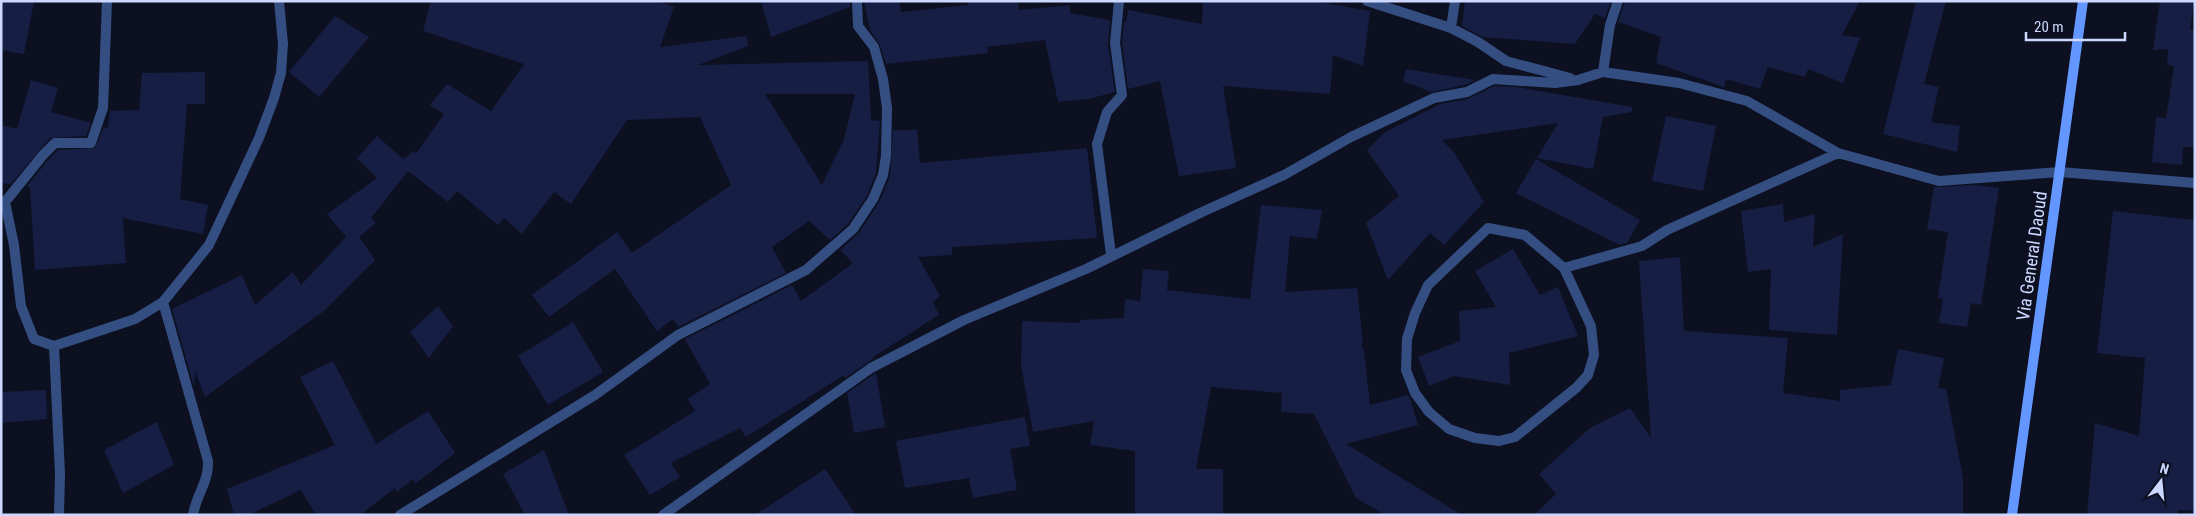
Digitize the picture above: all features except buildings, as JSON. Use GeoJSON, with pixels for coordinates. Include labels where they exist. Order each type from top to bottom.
{"type":"FeatureCollection","features":[{"type":"Feature","properties":{"kind":"main road","name":"Via General Daoud"},"geometry":{"type":"LineString","coordinates":[[2012,515],[2083,1]]}},
{"type":"Feature","properties":{"kind":"street"},"geometry":{"type":"LineString","coordinates":[[107,1],[103,108],[91,143],[55,143],[5,202],[14,245],[21,306],[34,339],[54,346],[135,319],[163,302],[209,245],[259,138],[281,73],[284,44],[279,1]]}},
{"type":"Feature","properties":{"kind":"street"},"geometry":{"type":"LineString","coordinates":[[400,515],[595,395],[678,334],[806,270],[853,229],[872,199],[883,175],[886,156],[887,108],[883,79],[874,47],[858,26],[857,1]]}},
{"type":"Feature","properties":{"kind":"street"},"geometry":{"type":"LineString","coordinates":[[1111,255],[1097,144],[1107,112],[1122,95],[1116,43],[1119,1]]}},
{"type":"Feature","properties":{"kind":"street"},"geometry":{"type":"LineString","coordinates":[[1367,1],[1451,28],[1478,42],[1506,61],[1578,80]]}},
{"type":"Feature","properties":{"kind":"street"},"geometry":{"type":"LineString","coordinates":[[1451,28],[1455,1]]}},
{"type":"Feature","properties":{"kind":"street"},"geometry":{"type":"LineString","coordinates":[[1603,72],[1610,25],[1618,1]]}},
{"type":"Feature","properties":{"kind":"street"},"geometry":{"type":"LineString","coordinates":[[662,515],[872,368],[964,320],[1030,293],[1284,175],[1351,137],[1434,98],[1467,92],[1493,79],[1555,83],[1578,80],[1603,72],[1679,83],[1748,101],[1838,153],[1939,181],[2060,172],[2195,183]]}},
{"type":"Feature","properties":{"kind":"street"},"geometry":{"type":"LineString","coordinates":[[1564,268],[1642,246],[1667,230],[1838,153]]}},
{"type":"Feature","properties":{"kind":"street"},"geometry":{"type":"LineString","coordinates":[[1488,228],[1525,235],[1564,268],[1591,326],[1594,355],[1588,375],[1561,400],[1515,437],[1499,441],[1475,438],[1449,429],[1429,412],[1415,393],[1406,370],[1407,339],[1415,313],[1428,285],[1488,228]]}},
{"type":"Feature","properties":{"kind":"street"},"geometry":{"type":"LineString","coordinates":[[163,302],[208,461],[207,480],[196,498],[193,515]]}},
{"type":"Feature","properties":{"kind":"street"},"geometry":{"type":"LineString","coordinates":[[54,346],[60,474],[59,515]]}}]}
